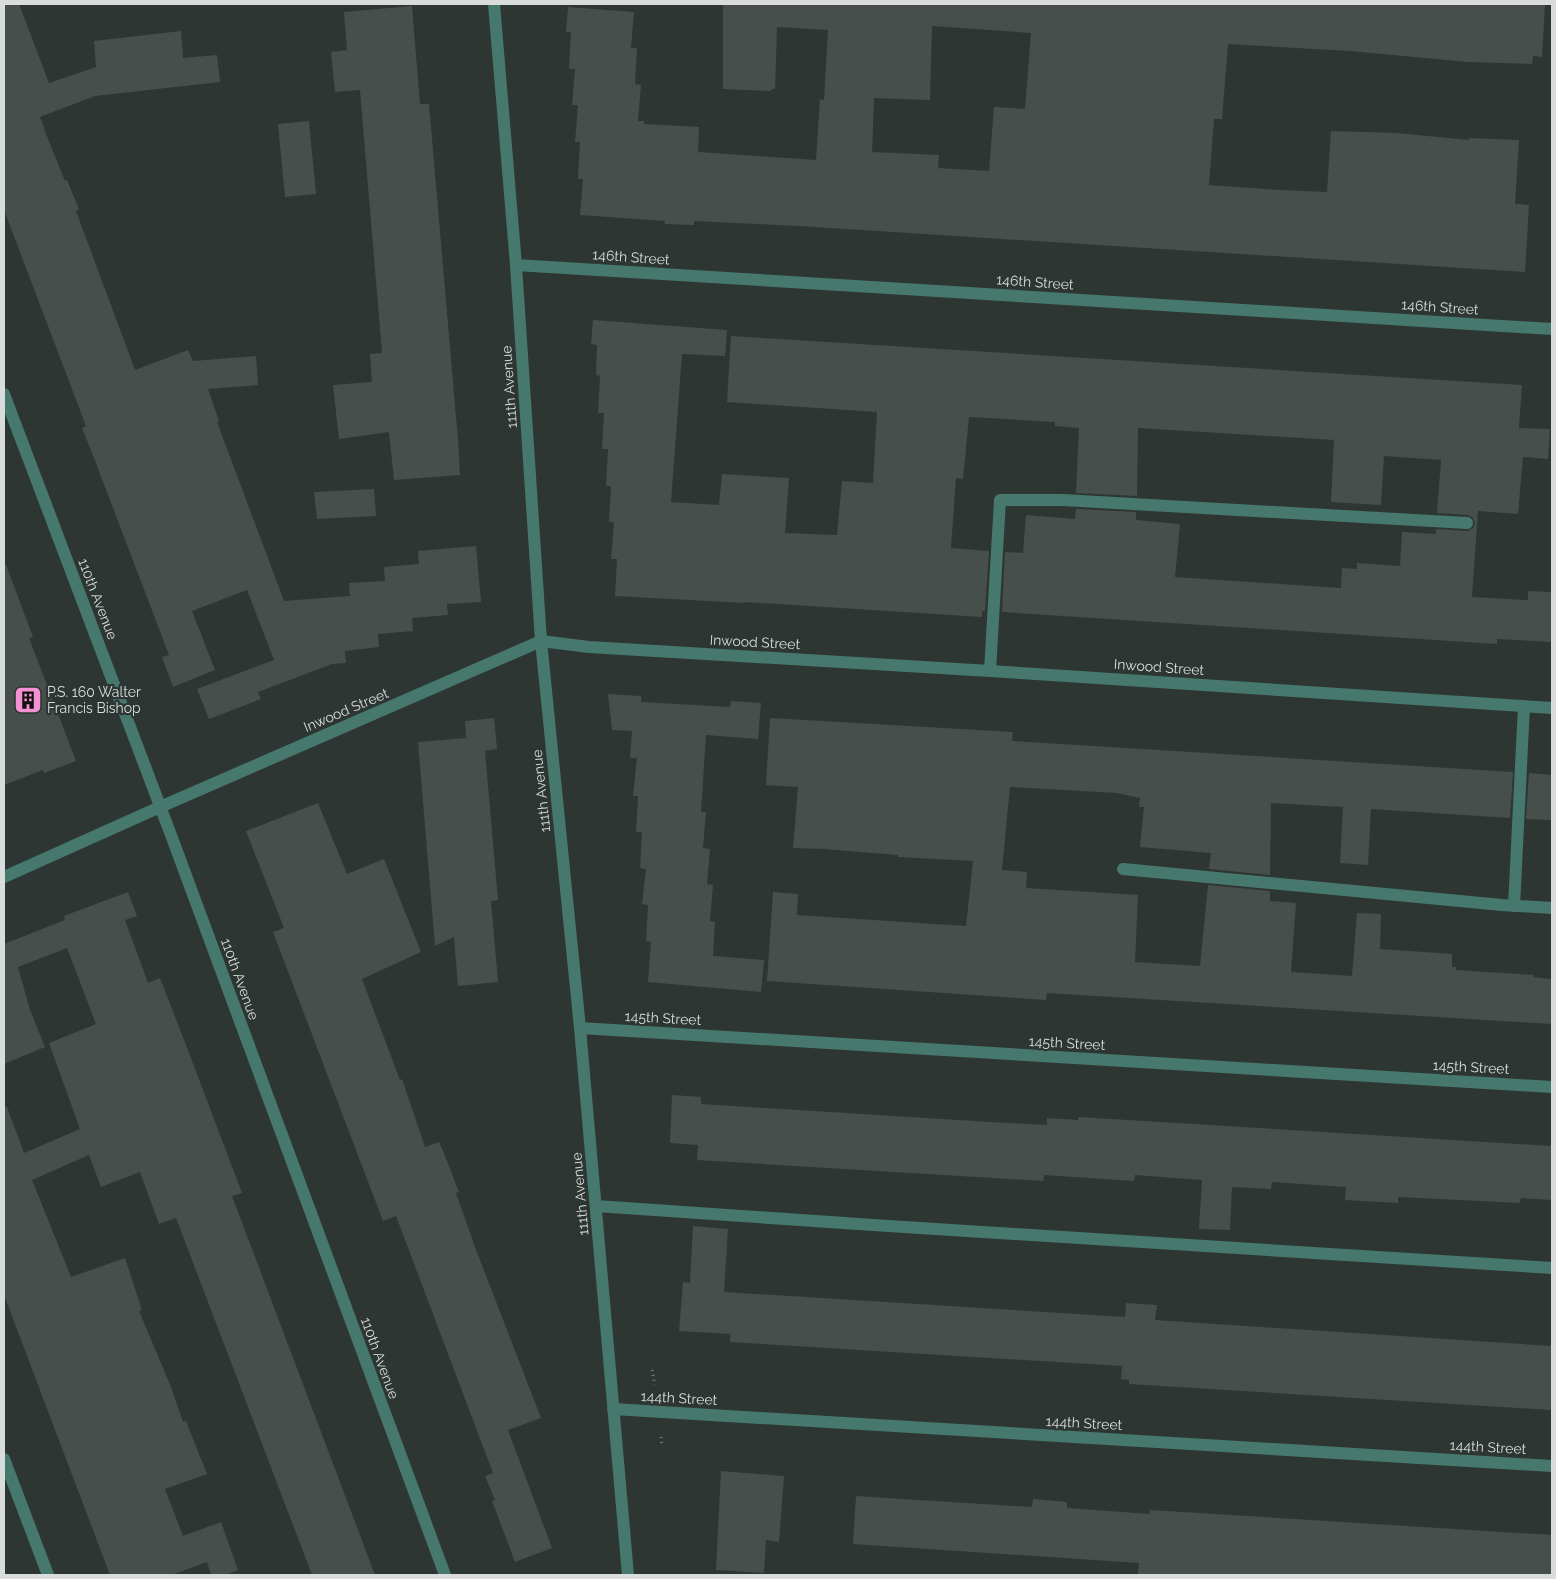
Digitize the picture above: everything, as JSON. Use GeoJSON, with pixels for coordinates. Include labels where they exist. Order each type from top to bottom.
{"type":"FeatureCollection","features":[{"type":"Feature","properties":{"kind":"street","name":"111th Avenue"},"geometry":{"type":"LineString","coordinates":[[494,4],[516,265],[541,642],[580,1028],[628,1575]]}},
{"type":"Feature","properties":{"kind":"street","name":"146th Street"},"geometry":{"type":"LineString","coordinates":[[516,265],[1552,329]]}},
{"type":"Feature","properties":{"kind":"street","name":"110th Avenue"},"geometry":{"type":"LineString","coordinates":[[4,394],[160,807],[445,1575]]}},
{"type":"Feature","properties":{"kind":"street"},"geometry":{"type":"LineString","coordinates":[[990,671],[1000,500],[1063,500],[1467,523]]}},
{"type":"Feature","properties":{"kind":"street","name":"Inwood Street"},"geometry":{"type":"LineString","coordinates":[[4,877],[160,807],[541,642],[589,647],[1552,708]]}},
{"type":"Feature","properties":{"kind":"street"},"geometry":{"type":"LineString","coordinates":[[1514,906],[1524,706]]}},
{"type":"Feature","properties":{"kind":"street"},"geometry":{"type":"LineString","coordinates":[[1123,869],[1552,908]]}},
{"type":"Feature","properties":{"kind":"street","name":"145th Street"},"geometry":{"type":"LineString","coordinates":[[580,1028],[1552,1087]]}},
{"type":"Feature","properties":{"kind":"street"},"geometry":{"type":"LineString","coordinates":[[596,1206],[1552,1268]]}},
{"type":"Feature","properties":{"kind":"street","name":"144th Street"},"geometry":{"type":"LineString","coordinates":[[614,1410],[1552,1466]]}},
{"type":"Feature","properties":{"kind":"street"},"geometry":{"type":"LineString","coordinates":[[4,1459],[48,1575]]}},
{"type":"Feature","properties":{"kind":"path"},"geometry":{"type":"LineString","coordinates":[[652,1370],[655,1385]]}},
{"type":"Feature","properties":{"kind":"path"},"geometry":{"type":"LineString","coordinates":[[661,1437],[662,1446]]}},
{"type":"Feature","properties":{"kind":"building"},"geometry":{"type":"Polygon","coordinates":[[[4,4],[19,4],[49,83],[96,67],[94,41],[181,31],[183,58],[217,55],[220,82],[95,96],[40,117],[65,181],[67,180],[79,209],[76,211],[135,370],[188,350],[193,361],[256,356],[258,385],[208,389],[219,421],[217,422],[284,601],[350,596],[349,583],[385,581],[384,567],[419,564],[418,551],[476,546],[481,602],[447,604],[448,615],[412,618],[413,631],[378,634],[379,647],[345,651],[346,663],[332,664],[258,692],[261,699],[209,719],[197,689],[274,660],[247,590],[192,611],[215,670],[173,687],[162,657],[169,655],[82,428],[86,426],[4,210],[4,4]]]}},
{"type":"Feature","properties":{"kind":"building"},"geometry":{"type":"Polygon","coordinates":[[[723,4],[1545,5],[1542,57],[1533,56],[1532,64],[1468,62],[1350,51],[1228,44],[1222,119],[1214,119],[1209,185],[1327,192],[1331,131],[1396,133],[1469,140],[1469,138],[1519,140],[1515,204],[1529,205],[1525,272],[799,226],[694,221],[694,225],[665,224],[665,221],[580,215],[583,179],[578,179],[580,142],[575,142],[578,105],[572,105],[575,69],[569,69],[571,32],[566,32],[568,7],[634,12],[631,48],[637,48],[635,84],[641,85],[638,121],[644,121],[644,124],[699,127],[698,152],[816,160],[820,99],[824,100],[828,30],[777,27],[775,89],[771,89],[771,91],[723,89],[723,4]],[[932,26],[930,100],[874,98],[872,152],[939,155],[938,168],[989,171],[994,107],[1025,109],[1031,33],[932,26]]]}},
{"type":"Feature","properties":{"kind":"building"},"geometry":{"type":"Polygon","coordinates":[[[412,6],[420,104],[429,104],[460,475],[394,480],[389,432],[339,439],[333,385],[372,382],[370,354],[382,353],[360,90],[335,92],[331,52],[347,50],[344,12],[412,6]]]}},
{"type":"Feature","properties":{"kind":"building"},"geometry":{"type":"Polygon","coordinates":[[[309,121],[316,194],[285,197],[278,124],[309,121]]]}},
{"type":"Feature","properties":{"kind":"building"},"geometry":{"type":"Polygon","coordinates":[[[593,320],[727,330],[725,356],[682,354],[671,502],[719,505],[722,474],[789,478],[785,533],[837,535],[842,481],[873,483],[877,412],[727,402],[731,336],[1522,385],[1519,428],[1550,429],[1548,459],[1523,457],[1518,514],[1478,511],[1472,597],[1528,600],[1528,591],[1552,592],[1552,642],[1497,639],[1497,644],[1002,612],[1005,552],[1023,553],[1026,515],[1075,519],[1076,509],[1136,512],[1136,520],[1180,524],[1175,577],[1341,588],[1342,568],[1357,569],[1357,563],[1400,566],[1402,532],[1436,534],[1436,529],[1467,531],[1473,528],[1475,523],[1472,517],[1468,515],[1437,513],[1441,460],[1384,456],[1381,505],[1331,502],[1334,440],[1138,428],[1137,496],[1076,493],[1079,428],[1055,426],[1055,422],[969,417],[963,479],[956,478],[951,548],[989,551],[985,611],[982,611],[982,617],[615,596],[617,559],[611,559],[614,522],[609,522],[611,486],[606,486],[608,449],[602,449],[604,413],[598,413],[600,376],[596,375],[597,345],[591,344],[593,320]]]}},
{"type":"Feature","properties":{"kind":"building"},"geometry":{"type":"Polygon","coordinates":[[[374,489],[376,516],[317,519],[314,492],[374,489]]]}},
{"type":"Feature","properties":{"kind":"building","name":"P.S. 160 Walter Francis Bishop"},"geometry":{"type":"Polygon","coordinates":[[[4,565],[6,565],[33,637],[29,638],[76,761],[44,773],[43,770],[4,785],[4,565]]]}},
{"type":"Feature","properties":{"kind":"building"},"geometry":{"type":"Polygon","coordinates":[[[608,694],[641,696],[641,702],[730,707],[731,701],[761,703],[758,739],[706,735],[701,812],[706,812],[703,848],[710,849],[707,884],[713,885],[710,921],[715,922],[713,956],[764,960],[761,992],[648,982],[651,942],[646,941],[648,905],[642,904],[646,869],[640,868],[642,832],[636,832],[638,796],[633,796],[637,758],[630,758],[632,731],[612,730],[608,694]]]}},
{"type":"Feature","properties":{"kind":"building"},"geometry":{"type":"Polygon","coordinates":[[[494,718],[497,749],[485,751],[498,900],[491,901],[498,982],[458,986],[454,937],[435,946],[418,742],[466,738],[465,721],[494,718]]]}},
{"type":"Feature","properties":{"kind":"building"},"geometry":{"type":"Polygon","coordinates":[[[770,718],[1013,732],[1012,741],[1513,772],[1510,818],[1371,809],[1368,865],[1340,863],[1343,807],[1271,803],[1270,875],[1209,869],[1211,853],[1140,847],[1144,807],[1139,807],[1140,798],[1117,793],[1010,787],[1002,870],[1027,872],[1026,888],[1138,895],[1135,962],[1200,966],[1208,885],[1270,891],[1270,901],[1296,903],[1291,972],[1352,976],[1357,913],[1381,914],[1380,949],[1452,954],[1452,967],[1456,967],[1456,970],[1534,975],[1533,977],[1552,979],[1552,1024],[1047,993],[1046,1000],[767,981],[773,892],[798,894],[797,915],[966,926],[973,861],[793,848],[798,787],[766,785],[770,718]]]}},
{"type":"Feature","properties":{"kind":"building"},"geometry":{"type":"Polygon","coordinates":[[[1529,773],[1552,775],[1552,820],[1526,819],[1529,773]]]}},
{"type":"Feature","properties":{"kind":"building"},"geometry":{"type":"Polygon","coordinates":[[[318,803],[347,874],[384,859],[421,952],[362,979],[400,1080],[402,1079],[425,1147],[439,1142],[443,1151],[459,1192],[456,1193],[475,1247],[541,1418],[508,1430],[552,1548],[515,1562],[492,1501],[495,1500],[485,1476],[493,1473],[396,1216],[383,1221],[273,932],[284,928],[246,831],[318,803]]]}},
{"type":"Feature","properties":{"kind":"building"},"geometry":{"type":"Polygon","coordinates":[[[128,892],[137,916],[125,920],[148,983],[160,978],[186,1045],[242,1193],[232,1196],[375,1575],[312,1575],[176,1218],[159,1224],[140,1172],[101,1187],[89,1155],[32,1180],[71,1277],[125,1258],[142,1310],[139,1311],[171,1387],[183,1422],[186,1421],[207,1474],[165,1489],[183,1536],[221,1522],[238,1570],[225,1575],[211,1575],[207,1562],[171,1575],[110,1575],[4,1295],[4,1107],[7,1107],[24,1153],[80,1129],[49,1043],[96,1024],[67,948],[18,967],[30,1010],[45,1047],[4,1064],[4,944],[65,920],[64,916],[128,892]]]}},
{"type":"Feature","properties":{"kind":"building"},"geometry":{"type":"Polygon","coordinates":[[[672,1095],[701,1097],[701,1104],[990,1122],[1047,1125],[1047,1118],[1078,1120],[1078,1117],[1552,1146],[1552,1200],[1521,1198],[1520,1203],[1398,1197],[1398,1203],[1345,1200],[1346,1187],[1272,1182],[1271,1189],[1232,1187],[1230,1230],[1199,1229],[1202,1180],[1135,1175],[1134,1181],[1044,1175],[1043,1181],[697,1160],[698,1145],[670,1143],[672,1095]]]}},
{"type":"Feature","properties":{"kind":"building"},"geometry":{"type":"Polygon","coordinates":[[[693,1226],[728,1229],[724,1292],[1125,1317],[1126,1303],[1157,1305],[1155,1320],[1552,1346],[1552,1410],[1129,1384],[1129,1380],[1121,1379],[1122,1366],[730,1342],[730,1334],[679,1331],[683,1282],[690,1283],[693,1226]]]}},
{"type":"Feature","properties":{"kind":"building"},"geometry":{"type":"Polygon","coordinates":[[[721,1471],[784,1476],[779,1542],[766,1540],[764,1573],[716,1570],[721,1471]]]}},
{"type":"Feature","properties":{"kind":"building"},"geometry":{"type":"Polygon","coordinates":[[[856,1496],[1032,1507],[1033,1499],[1067,1502],[1067,1508],[1150,1514],[1150,1510],[1552,1535],[1552,1575],[1155,1575],[1138,1574],[1139,1563],[853,1544],[856,1496]]]}},
{"type":"Feature","properties":{"kind":"place","name":"P.S. 160 Walter Francis Bishop"},"geometry":{"type":"Point","coordinates":[28,700]}}]}
